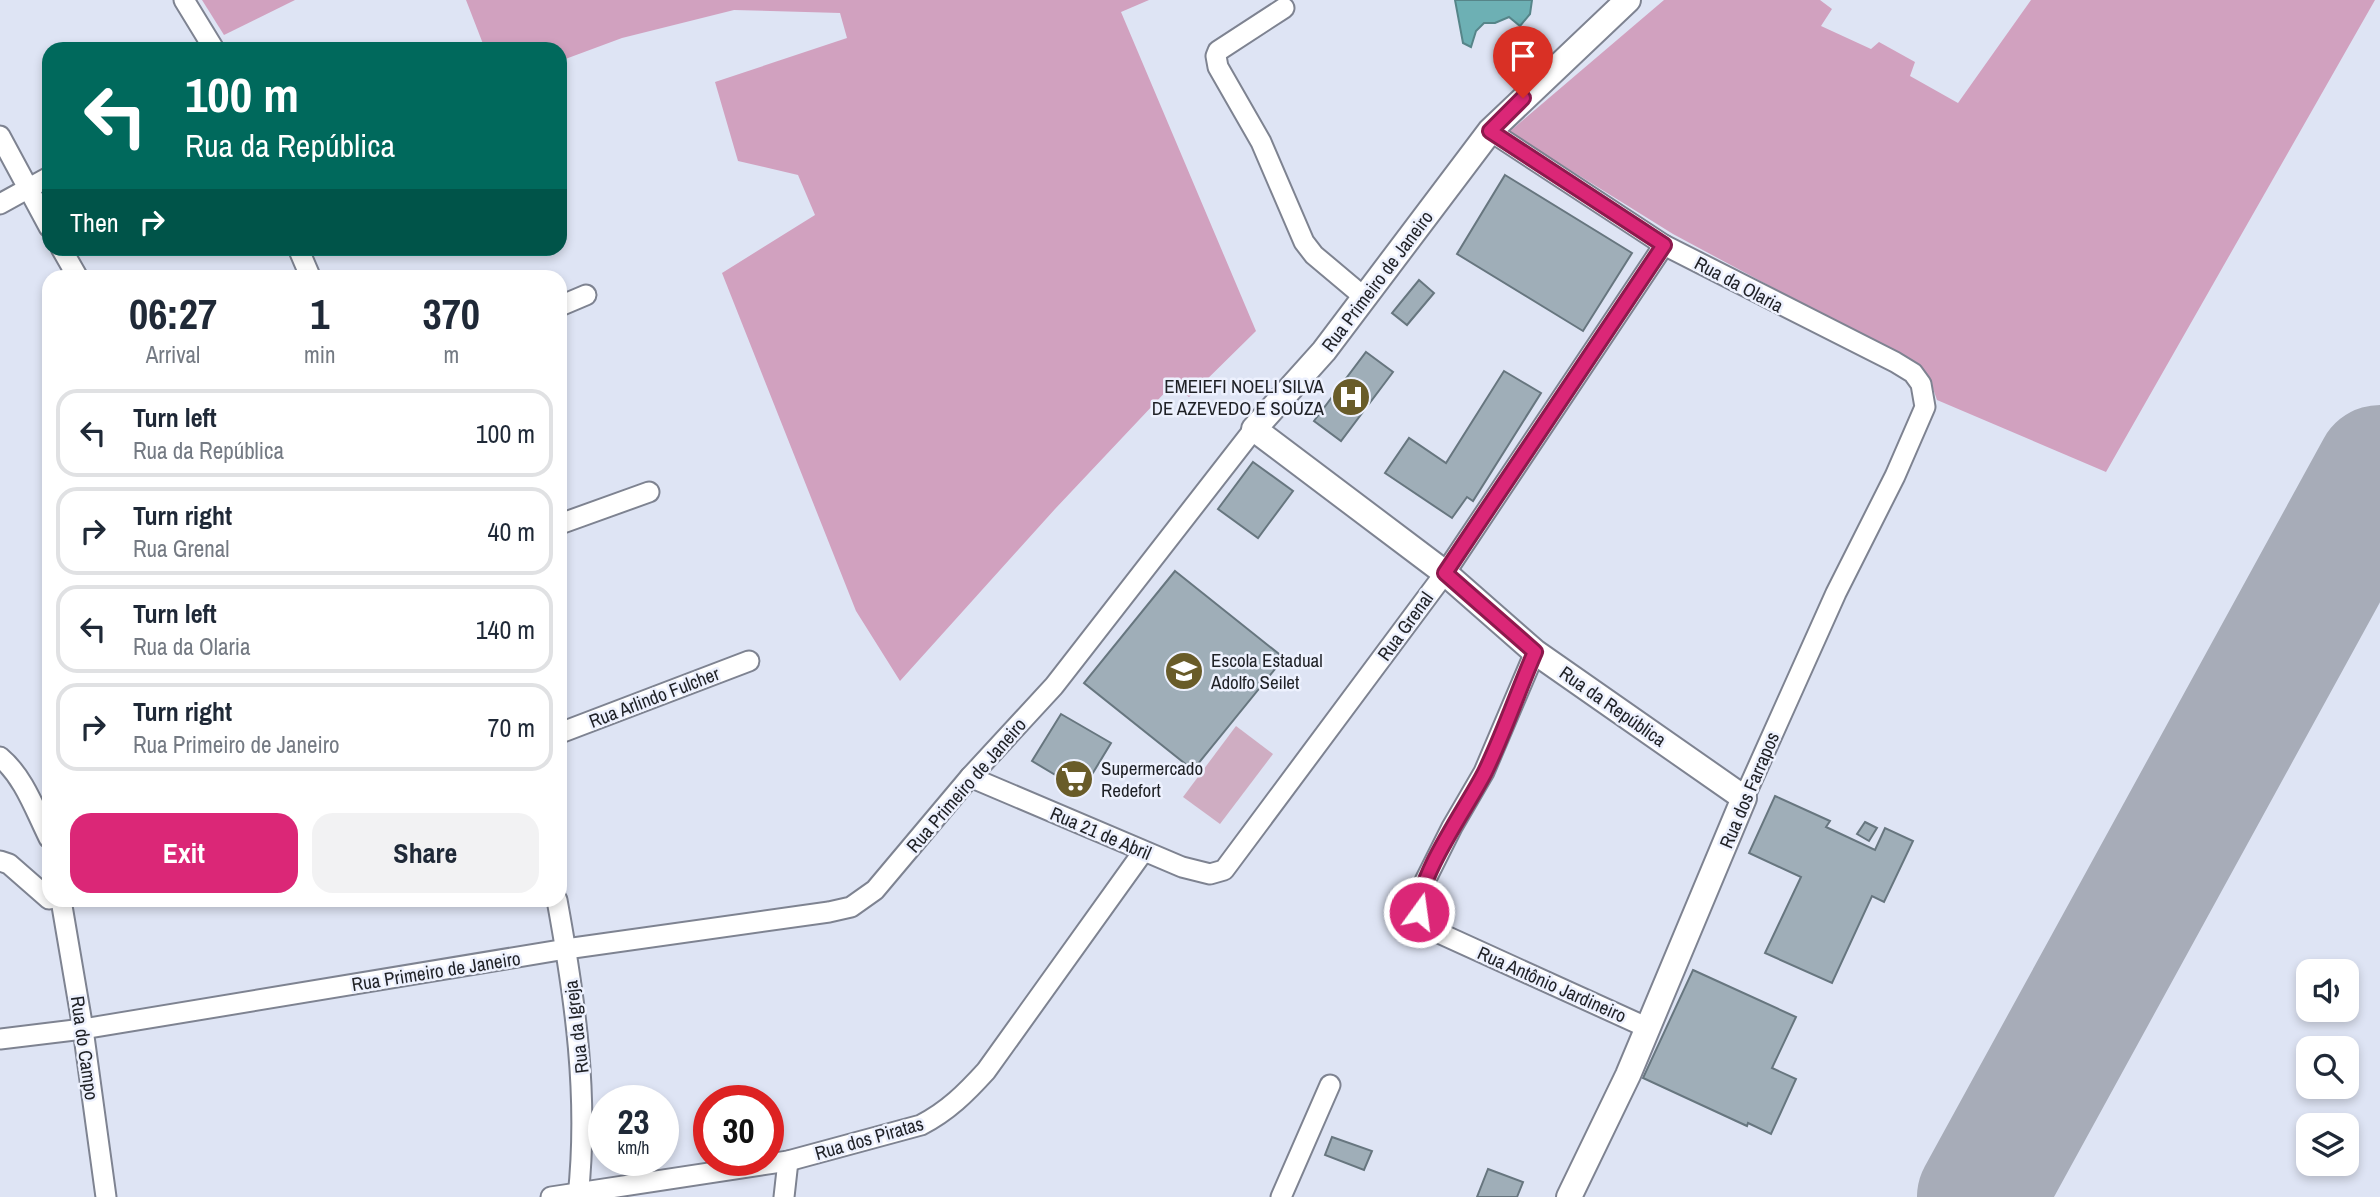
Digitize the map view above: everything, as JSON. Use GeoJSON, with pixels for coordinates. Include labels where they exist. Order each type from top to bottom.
{"type":"FeatureCollection","features":[{"type":"Feature","properties":{"kind":"street"},"geometry":{"type":"LineString","coordinates":[[184,0],[210,42]]}},
{"type":"Feature","properties":{"kind":"street","name":"Rua Primeiro de Janeiro"},"geometry":{"type":"LineString","coordinates":[[0,1039],[83,1029],[566,949],[851,907],[875,890],[970,777],[1054,686],[1254,429],[1324,351],[1490,131],[1628,0]]}},
{"type":"Feature","properties":{"kind":"street"},"geometry":{"type":"LineString","coordinates":[[1284,8],[1219,51],[1216,57],[1218,67],[1261,142],[1304,242],[1314,255],[1364,297]]}},
{"type":"Feature","properties":{"kind":"street","name":"Rua da Olaria"},"geometry":{"type":"LineString","coordinates":[[1490,131],[1664,245],[1895,362],[1913,373],[1921,384]]}},
{"type":"Feature","properties":{"kind":"street"},"geometry":{"type":"LineString","coordinates":[[0,136],[42,214]]}},
{"type":"Feature","properties":{"kind":"street"},"geometry":{"type":"LineString","coordinates":[[0,204],[42,181]]}},
{"type":"Feature","properties":{"kind":"street","name":"Rua Grenal"},"geometry":{"type":"LineString","coordinates":[[1231,862],[1445,573],[1664,245]]}},
{"type":"Feature","properties":{"kind":"street"},"geometry":{"type":"LineString","coordinates":[[567,303],[586,295]]}},
{"type":"Feature","properties":{"kind":"street","name":"Rua dos Farrapos"},"geometry":{"type":"LineString","coordinates":[[1569,1197],[1628,1075],[1744,798],[1836,593],[1895,476],[1925,407],[1921,384]]}},
{"type":"Feature","properties":{"kind":"street","name":"Rua da República"},"geometry":{"type":"LineString","coordinates":[[1254,429],[1445,573],[1535,652],[1744,798]]}},
{"type":"Feature","properties":{"kind":"street"},"geometry":{"type":"LineString","coordinates":[[567,521],[649,492]]}},
{"type":"Feature","properties":{"kind":"street","name":"Rua Antônio Jardineiro"},"geometry":{"type":"LineString","coordinates":[[1535,652],[1484,772],[1422,887],[1418,901],[1419,912],[1428,928],[1648,1028]]}},
{"type":"Feature","properties":{"kind":"street","name":"Rua Arlindo Fulcher"},"geometry":{"type":"LineString","coordinates":[[567,730],[749,661]]}},
{"type":"Feature","properties":{"kind":"street"},"geometry":{"type":"LineString","coordinates":[[0,757],[12,767],[42,824]]}},
{"type":"Feature","properties":{"kind":"street","name":"Rua 21 de Abril"},"geometry":{"type":"LineString","coordinates":[[970,777],[1143,852],[1207,874],[1218,873],[1231,862]]}},
{"type":"Feature","properties":{"kind":"street","name":"Rua dos Piratas"},"geometry":{"type":"LineString","coordinates":[[551,1197],[579,1195],[788,1161],[921,1125],[941,1115],[963,1097],[986,1071],[1143,852]]}},
{"type":"Feature","properties":{"kind":"street"},"geometry":{"type":"LineString","coordinates":[[0,862],[9,864],[42,891]]}},
{"type":"Feature","properties":{"kind":"street","name":"Rua do Campo"},"geometry":{"type":"LineString","coordinates":[[57,907],[83,1029],[106,1197]]}},
{"type":"Feature","properties":{"kind":"street","name":"Rua da Igreja"},"geometry":{"type":"LineString","coordinates":[[557,907],[577,1016],[583,1095],[579,1195]]}},
{"type":"Feature","properties":{"kind":"street"},"geometry":{"type":"LineString","coordinates":[[1282,1197],[1330,1085]]}},
{"type":"Feature","properties":{"kind":"street"},"geometry":{"type":"LineString","coordinates":[[783,1197],[788,1161]]}},
{"type":"Feature","properties":{"kind":"shaded area"},"geometry":{"type":"Polygon","coordinates":[[[202,0],[295,0],[224,35],[202,0]]]}},
{"type":"Feature","properties":{"kind":"shaded area"},"geometry":{"type":"Polygon","coordinates":[[[466,0],[1149,0],[1121,12],[1256,331],[1189,397],[1172,385],[1055,509],[900,681],[856,611],[722,273],[815,215],[798,175],[738,161],[715,82],[847,38],[840,13],[734,10],[622,38],[567,58],[567,42],[482,42],[466,0]]]}},
{"type":"Feature","properties":{"kind":"shaded area"},"geometry":{"type":"Polygon","coordinates":[[[1455,0],[1532,0],[1530,14],[1520,26],[1509,17],[1495,23],[1484,23],[1476,31],[1471,47],[1463,43],[1455,0]]]}},
{"type":"Feature","properties":{"kind":"shaded area"},"geometry":{"type":"Polygon","coordinates":[[[1664,0],[1820,0],[1832,9],[1821,26],[1871,49],[1879,42],[1915,62],[1910,76],[1958,103],[2031,0],[2375,0],[2106,472],[1937,400],[1930,380],[1915,364],[1673,234],[1509,132],[1664,0]]]}},
{"type":"Feature","properties":{"kind":"shaded area"},"geometry":{"type":"Polygon","coordinates":[[[1236,726],[1273,754],[1220,824],[1183,797],[1236,726]]]}},
{"type":"Feature","properties":{"kind":"building"},"geometry":{"type":"Polygon","coordinates":[[[1505,175],[1632,253],[1583,331],[1457,254],[1505,175]]]}},
{"type":"Feature","properties":{"kind":"building"},"geometry":{"type":"Polygon","coordinates":[[[1419,280],[1434,293],[1407,325],[1392,313],[1419,280]]]}},
{"type":"Feature","properties":{"kind":"building"},"geometry":{"type":"Polygon","coordinates":[[[1366,352],[1393,372],[1341,441],[1314,421],[1366,352]]]}},
{"type":"Feature","properties":{"kind":"building"},"geometry":{"type":"Polygon","coordinates":[[[1504,371],[1541,393],[1473,501],[1467,497],[1452,518],[1385,473],[1409,438],[1446,463],[1504,371]]]}},
{"type":"Feature","properties":{"kind":"building"},"geometry":{"type":"Polygon","coordinates":[[[1253,462],[1293,491],[1258,538],[1218,509],[1253,462]]]}},
{"type":"Feature","properties":{"kind":"building","name":"Escola Estadual Adolfo Seilet"},"geometry":{"type":"Polygon","coordinates":[[[1175,571],[1284,658],[1193,770],[1084,683],[1175,571]]]}},
{"type":"Feature","properties":{"kind":"building"},"geometry":{"type":"Polygon","coordinates":[[[1061,714],[1111,743],[1082,791],[1032,761],[1061,714]]]}},
{"type":"Feature","properties":{"kind":"building"},"geometry":{"type":"Polygon","coordinates":[[[1775,796],[1830,821],[1826,827],[1875,850],[1885,828],[1913,841],[1884,902],[1872,896],[1832,983],[1765,953],[1801,877],[1749,853],[1775,796]]]}},
{"type":"Feature","properties":{"kind":"building"},"geometry":{"type":"Polygon","coordinates":[[[1865,822],[1877,828],[1869,841],[1857,834],[1865,822]]]}},
{"type":"Feature","properties":{"kind":"building"},"geometry":{"type":"Polygon","coordinates":[[[1693,970],[1796,1017],[1772,1068],[1796,1079],[1771,1134],[1748,1123],[1747,1126],[1643,1078],[1693,970]]]}},
{"type":"Feature","properties":{"kind":"building"},"geometry":{"type":"Polygon","coordinates":[[[1332,1137],[1372,1151],[1364,1170],[1325,1155],[1332,1137]]]}},
{"type":"Feature","properties":{"kind":"building"},"geometry":{"type":"Polygon","coordinates":[[[1488,1169],[1523,1182],[1517,1197],[1477,1197],[1488,1169]]]}},
{"type":"Feature","properties":{"kind":"runway"},"geometry":{"type":"LineString","coordinates":[[1981,1197],[2380,469]]}},
{"type":"Feature","properties":{"kind":"place","name":"EMEIEFI NOELI SILVA DE AZEVEDO E SOUZA"},"geometry":{"type":"Point","coordinates":[1351,397]}},
{"type":"Feature","properties":{"kind":"place","name":"Escola Estadual Adolfo Seilet"},"geometry":{"type":"Point","coordinates":[1184,671]}},
{"type":"Feature","properties":{"kind":"place","name":"Supermercado Redefort"},"geometry":{"type":"Point","coordinates":[1074,779]}},
{"type":"Feature","properties":{"kind":"route"},"geometry":{"type":"LineString","coordinates":[[1419,912],[1418,901],[1422,887],[1484,772],[1535,652],[1445,573],[1664,245],[1490,131],[1523,98]]}}]}
